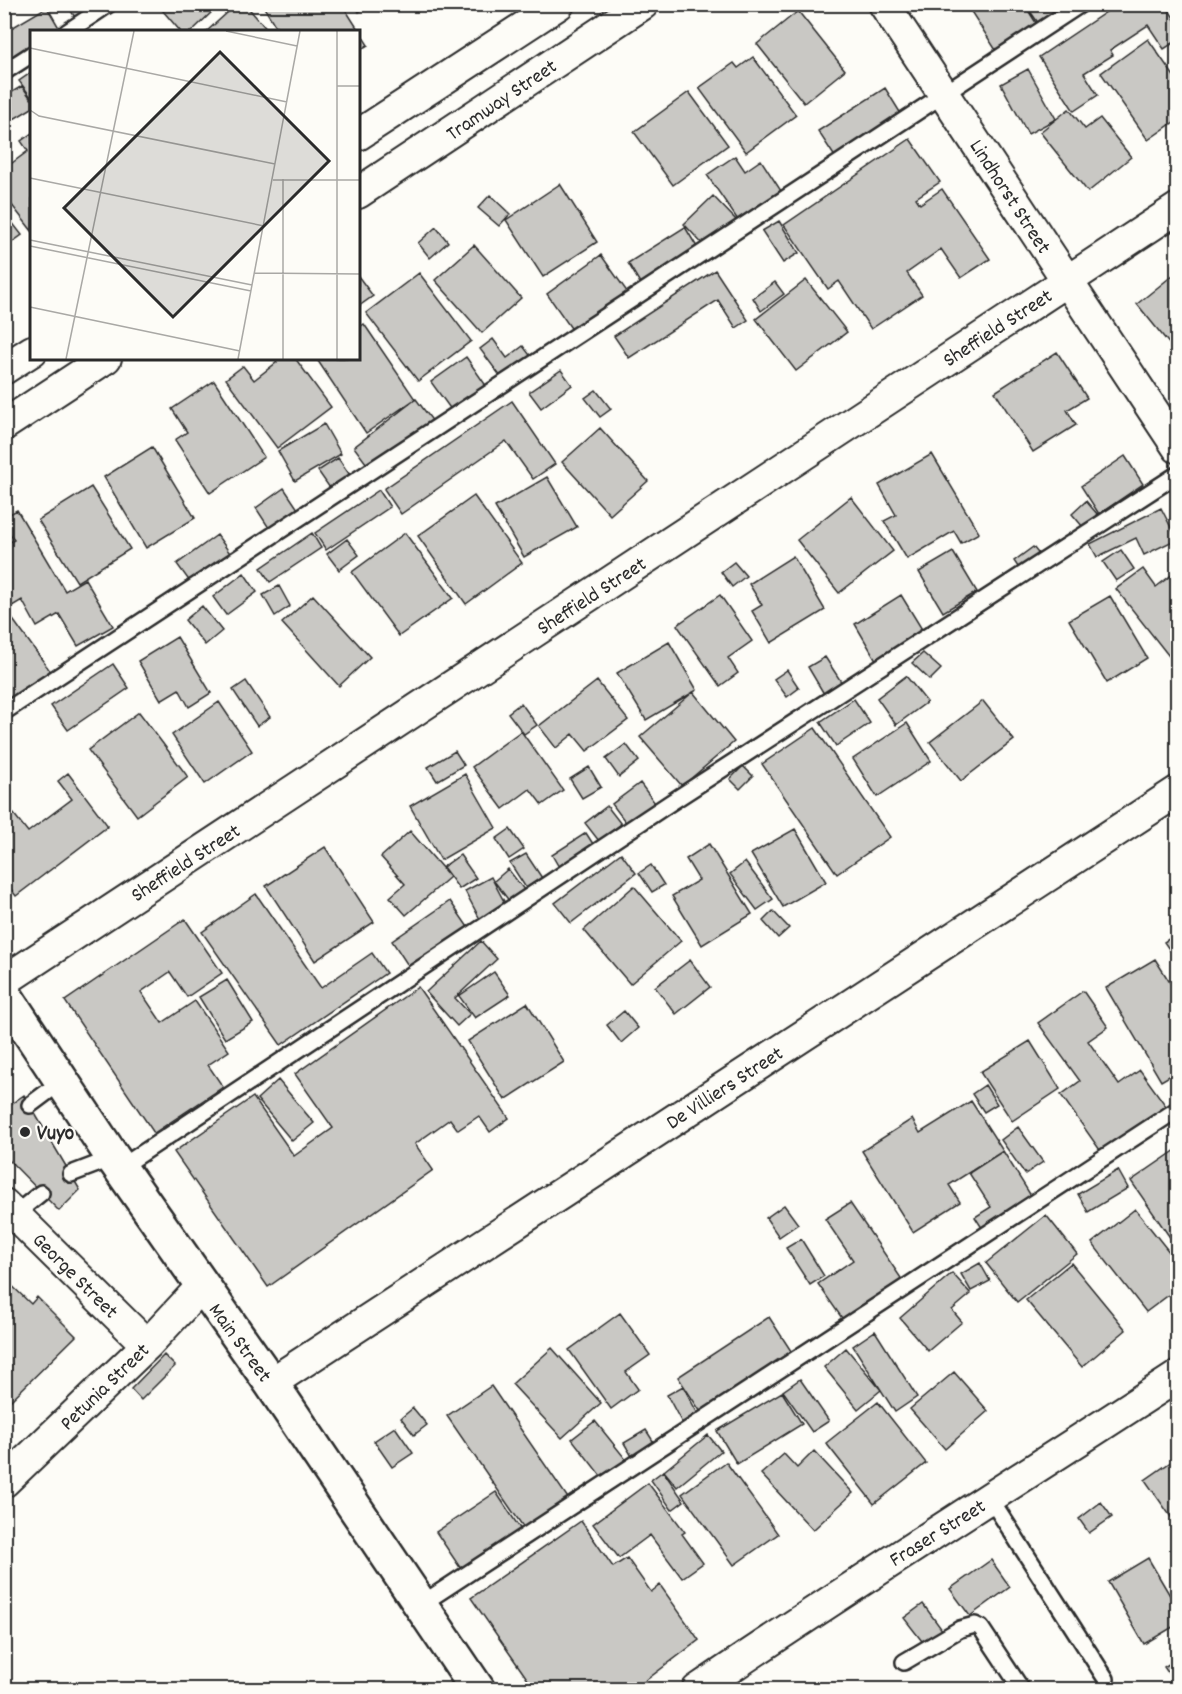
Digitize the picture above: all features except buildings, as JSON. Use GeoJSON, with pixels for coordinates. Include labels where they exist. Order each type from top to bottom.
{"type":"FeatureCollection","features":[{"type":"Feature","properties":{"kind":"main road","name":"Main Street"},"geometry":{"type":"LineString","coordinates":[[4,994],[116,1163],[271,1383],[478,1689]]}},
{"type":"Feature","properties":{"kind":"street"},"geometry":{"type":"LineString","coordinates":[[360,134],[559,4]]}},
{"type":"Feature","properties":{"kind":"street","name":"Tramway Street"},"geometry":{"type":"LineString","coordinates":[[360,191],[643,4]]}},
{"type":"Feature","properties":{"kind":"street","name":"Lindhorst Street"},"geometry":{"type":"LineString","coordinates":[[884,4],[1178,448]]}},
{"type":"Feature","properties":{"kind":"street"},"geometry":{"type":"LineString","coordinates":[[419,96],[440,140]]}},
{"type":"Feature","properties":{"kind":"street","name":"Sheffield Street"},"geometry":{"type":"LineString","coordinates":[[4,981],[1178,208]]}},
{"type":"Feature","properties":{"kind":"street"},"geometry":{"type":"LineString","coordinates":[[4,369],[30,352]]}},
{"type":"Feature","properties":{"kind":"street"},"geometry":{"type":"LineString","coordinates":[[4,425],[76,367],[99,360]]}},
{"type":"Feature","properties":{"kind":"street","name":"De Villiers Street"},"geometry":{"type":"LineString","coordinates":[[271,1383],[1178,791]]}},
{"type":"Feature","properties":{"kind":"street","name":"George Street"},"geometry":{"type":"LineString","coordinates":[[10,1210],[147,1345]]}},
{"type":"Feature","properties":{"kind":"street","name":"Petunia Street"},"geometry":{"type":"LineString","coordinates":[[4,1482],[147,1345],[202,1286]]}},
{"type":"Feature","properties":{"kind":"street","name":"Fraser Street"},"geometry":{"type":"LineString","coordinates":[[697,1689],[851,1585],[1178,1376]]}},
{"type":"Feature","properties":{"kind":"lane"},"geometry":{"type":"LineString","coordinates":[[70,30],[108,4]]}},
{"type":"Feature","properties":{"kind":"lane"},"geometry":{"type":"LineString","coordinates":[[4,712],[1081,4]]}},
{"type":"Feature","properties":{"kind":"lane"},"geometry":{"type":"LineString","coordinates":[[4,72],[30,55]]}},
{"type":"Feature","properties":{"kind":"lane"},"geometry":{"type":"LineString","coordinates":[[71,1174],[116,1163],[1178,474]]}},
{"type":"Feature","properties":{"kind":"lane"},"geometry":{"type":"LineString","coordinates":[[30,1105],[62,1081]]}},
{"type":"Feature","properties":{"kind":"lane"},"geometry":{"type":"LineString","coordinates":[[420,1605],[1178,1109]]}},
{"type":"Feature","properties":{"kind":"lane"},"geometry":{"type":"LineString","coordinates":[[10,1210],[41,1193]]}},
{"type":"Feature","properties":{"kind":"lane"},"geometry":{"type":"LineString","coordinates":[[990,1498],[1106,1679]]}},
{"type":"Feature","properties":{"kind":"lane"},"geometry":{"type":"LineString","coordinates":[[904,1662],[960,1629],[975,1625],[981,1628],[1022,1689]]}},
{"type":"Feature","properties":{"kind":"place","name":"Vuyo"},"geometry":{"type":"Point","coordinates":[25,1132]}}]}
